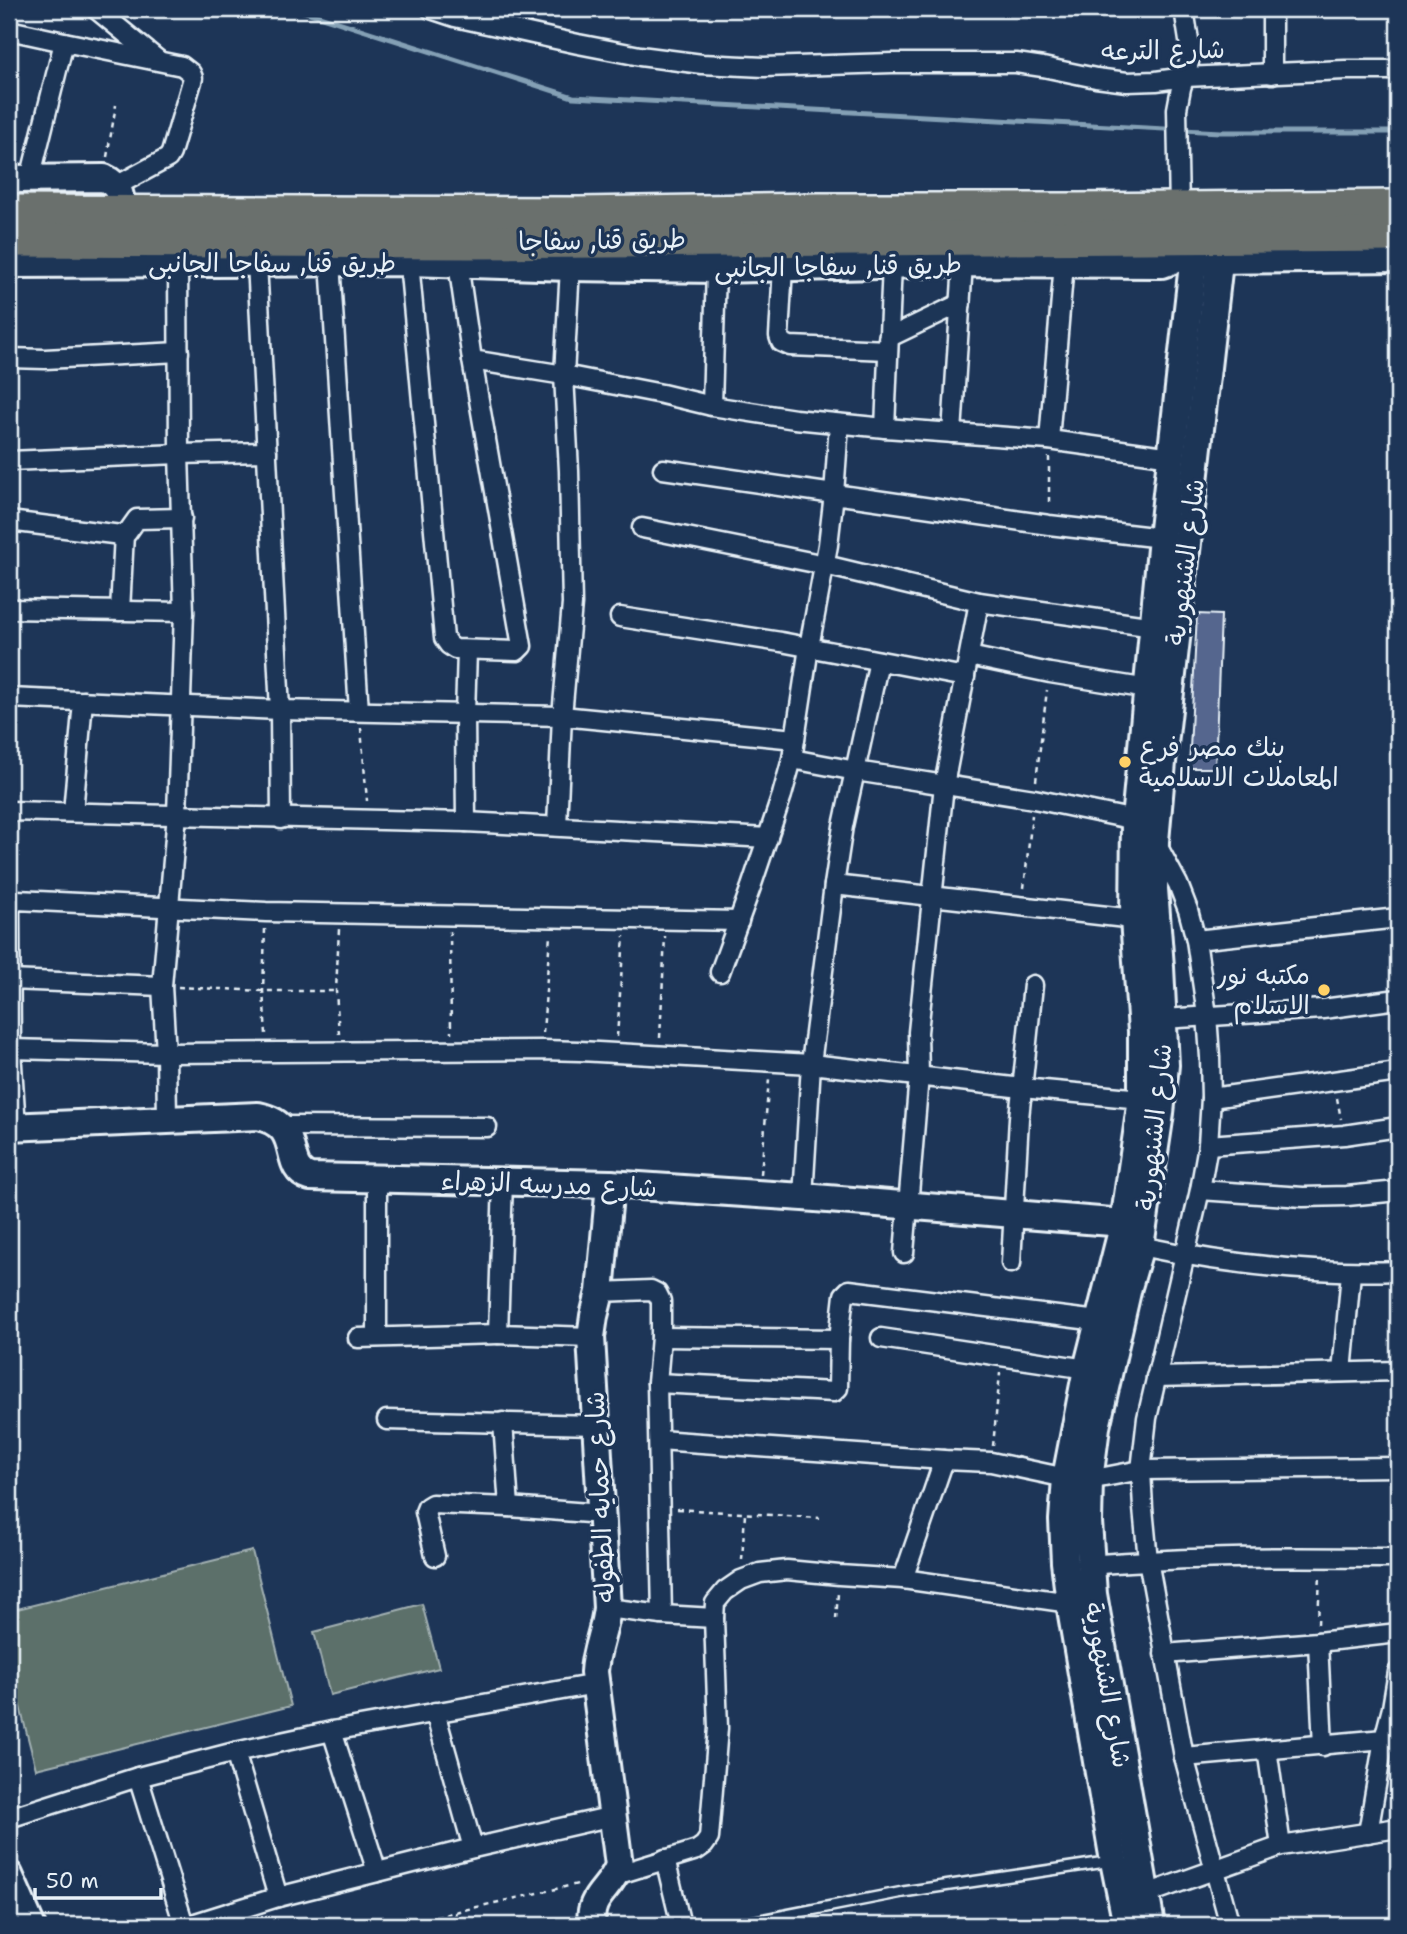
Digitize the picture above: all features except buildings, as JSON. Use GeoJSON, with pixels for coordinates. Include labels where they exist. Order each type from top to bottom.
{"type":"FeatureCollection","features":[{"type":"Feature","properties":{"kind":"highway","name":"طريق قنا, سفاجا"},"geometry":{"type":"LineString","coordinates":[[9,212],[114,192],[579,214],[1078,210],[1179,193],[1398,207]]}},
{"type":"Feature","properties":{"kind":"highway"},"geometry":{"type":"LineString","coordinates":[[1078,210],[1091,221],[1107,226],[1207,224],[1219,231],[1208,248]]}},
{"type":"Feature","properties":{"kind":"highway","name":"طريق قنا, سفاجا"},"geometry":{"type":"LineString","coordinates":[[9,240],[1208,248],[1398,235]]}},
{"type":"Feature","properties":{"kind":"street"},"geometry":{"type":"LineString","coordinates":[[96,9],[161,61]]}},
{"type":"Feature","properties":{"kind":"street","name":"شارع الترعه"},"geometry":{"type":"LineString","coordinates":[[431,9],[578,44],[702,64],[764,67],[1016,63],[1127,82],[1204,76],[1398,70]]}},
{"type":"Feature","properties":{"kind":"street"},"geometry":{"type":"LineString","coordinates":[[1179,193],[1177,109],[1190,47],[1184,9]]}},
{"type":"Feature","properties":{"kind":"street"},"geometry":{"type":"LineString","coordinates":[[1267,74],[1272,9]]}},
{"type":"Feature","properties":{"kind":"street"},"geometry":{"type":"LineString","coordinates":[[9,30],[64,41],[161,61],[182,66],[191,73],[192,78],[171,153],[165,160],[114,192],[19,178],[64,41]]}},
{"type":"Feature","properties":{"kind":"street"},"geometry":{"type":"LineString","coordinates":[[1208,248],[1398,258]]}},
{"type":"Feature","properties":{"kind":"street","name":"طريق قنا, سفاجا الجانبى"},"geometry":{"type":"LineString","coordinates":[[9,264],[409,262],[716,269],[963,263],[1162,264],[1176,259],[1188,250],[1208,248]]}},
{"type":"Feature","properties":{"kind":"street","name":"شارع الشنهورية"},"geometry":{"type":"LineString","coordinates":[[1151,1925],[1097,1621],[1087,1522],[1077,1479],[1087,1369],[1124,1223],[1142,1099],[1142,1031],[1135,919],[1135,820],[1172,457],[1208,248]]}},
{"type":"Feature","properties":{"kind":"street","name":"شارع الشنهورية"},"geometry":{"type":"LineString","coordinates":[[1127,1925],[1070,1603],[1063,1520],[1099,1414],[1140,1246],[1160,1113],[1165,1065],[1154,889],[1155,841],[1208,248]]}},
{"type":"Feature","properties":{"kind":"street"},"geometry":{"type":"LineString","coordinates":[[167,1119],[162,986],[177,814],[184,611],[179,454],[178,262]]}},
{"type":"Feature","properties":{"kind":"street"},"geometry":{"type":"LineString","coordinates":[[257,262],[280,710],[281,819]]}},
{"type":"Feature","properties":{"kind":"street"},"geometry":{"type":"LineString","coordinates":[[330,262],[359,710]]}},
{"type":"Feature","properties":{"kind":"street"},"geometry":{"type":"LineString","coordinates":[[409,262],[444,638],[455,649],[517,651],[522,646],[472,360],[458,263]]}},
{"type":"Feature","properties":{"kind":"street"},"geometry":{"type":"LineString","coordinates":[[952,433],[963,263]]}},
{"type":"Feature","properties":{"kind":"street"},"geometry":{"type":"LineString","coordinates":[[1049,440],[1064,263]]}},
{"type":"Feature","properties":{"kind":"street"},"geometry":{"type":"LineString","coordinates":[[885,428],[892,264]]}},
{"type":"Feature","properties":{"kind":"street"},"geometry":{"type":"LineString","coordinates":[[557,826],[562,716],[572,604],[564,375],[570,267]]}},
{"type":"Feature","properties":{"kind":"street"},"geometry":{"type":"LineString","coordinates":[[783,267],[779,336],[781,342],[790,346],[888,344],[961,303]]}},
{"type":"Feature","properties":{"kind":"street"},"geometry":{"type":"LineString","coordinates":[[712,406],[716,269]]}},
{"type":"Feature","properties":{"kind":"street"},"geometry":{"type":"LineString","coordinates":[[9,358],[45,359],[179,352]]}},
{"type":"Feature","properties":{"kind":"street"},"geometry":{"type":"LineString","coordinates":[[472,360],[564,375],[712,406],[839,424],[1049,440],[1172,457]]}},
{"type":"Feature","properties":{"kind":"street"},"geometry":{"type":"LineString","coordinates":[[720,972],[768,838],[792,759],[825,565],[839,424]]}},
{"type":"Feature","properties":{"kind":"street"},"geometry":{"type":"LineString","coordinates":[[9,461],[267,452]]}},
{"type":"Feature","properties":{"kind":"street"},"geometry":{"type":"LineString","coordinates":[[663,469],[1049,525],[1162,538]]}},
{"type":"Feature","properties":{"kind":"street"},"geometry":{"type":"LineString","coordinates":[[9,521],[124,534],[137,519],[182,518]]}},
{"type":"Feature","properties":{"kind":"street"},"geometry":{"type":"LineString","coordinates":[[642,528],[825,565],[979,602],[1154,626]]}},
{"type":"Feature","properties":{"kind":"street"},"geometry":{"type":"LineString","coordinates":[[120,611],[124,534]]}},
{"type":"Feature","properties":{"kind":"street"},"geometry":{"type":"LineString","coordinates":[[904,1253],[919,1076],[918,1032],[944,785],[979,602]]}},
{"type":"Feature","properties":{"kind":"street"},"geometry":{"type":"LineString","coordinates":[[9,609],[184,611]]}},
{"type":"Feature","properties":{"kind":"street"},"geometry":{"type":"LineString","coordinates":[[620,617],[809,647],[965,677]]}},
{"type":"Feature","properties":{"kind":"street"},"geometry":{"type":"LineString","coordinates":[[466,822],[467,651]]}},
{"type":"Feature","properties":{"kind":"street"},"geometry":{"type":"LineString","coordinates":[[969,656],[1049,673],[1148,689]]}},
{"type":"Feature","properties":{"kind":"street"},"geometry":{"type":"LineString","coordinates":[[803,1197],[811,1064],[834,885],[843,826],[879,661]]}},
{"type":"Feature","properties":{"kind":"street"},"geometry":{"type":"LineString","coordinates":[[9,698],[280,710],[562,716],[795,739]]}},
{"type":"Feature","properties":{"kind":"street"},"geometry":{"type":"LineString","coordinates":[[73,812],[83,701]]}},
{"type":"Feature","properties":{"kind":"street"},"geometry":{"type":"LineString","coordinates":[[792,759],[1034,799],[1135,820]]}},
{"type":"Feature","properties":{"kind":"street"},"geometry":{"type":"LineString","coordinates":[[9,811],[466,822],[768,838]]}},
{"type":"Feature","properties":{"kind":"street"},"geometry":{"type":"LineString","coordinates":[[1155,841],[1178,884],[1196,940],[1207,1015],[1211,1098],[1208,1145],[1200,1190],[1147,1418],[1142,1471],[1143,1508],[1148,1560],[1184,1757],[1230,1925]]}},
{"type":"Feature","properties":{"kind":"street"},"geometry":{"type":"LineString","coordinates":[[834,885],[1135,919]]}},
{"type":"Feature","properties":{"kind":"street"},"geometry":{"type":"LineString","coordinates":[[487,1127],[282,1126],[272,1118],[258,1116],[13,1127],[10,907],[18,900],[266,912],[739,921]]}},
{"type":"Feature","properties":{"kind":"street"},"geometry":{"type":"LineString","coordinates":[[1196,940],[1398,918]]}},
{"type":"Feature","properties":{"kind":"street"},"geometry":{"type":"LineString","coordinates":[[9,980],[162,986]]}},
{"type":"Feature","properties":{"kind":"street"},"geometry":{"type":"LineString","coordinates":[[1011,1263],[1022,1088],[1033,985]]}},
{"type":"Feature","properties":{"kind":"street"},"geometry":{"type":"LineString","coordinates":[[1163,1019],[1323,1009],[1398,999]]}},
{"type":"Feature","properties":{"kind":"street"},"geometry":{"type":"LineString","coordinates":[[11,1049],[166,1053],[451,1050],[616,1053],[811,1064],[1142,1099]]}},
{"type":"Feature","properties":{"kind":"street"},"geometry":{"type":"LineString","coordinates":[[1211,1098],[1398,1072]]}},
{"type":"Feature","properties":{"kind":"street","name":"شارع مدرسه الزهراء"},"geometry":{"type":"LineString","coordinates":[[282,1126],[296,1164],[304,1175],[310,1177],[611,1184],[1124,1223]]}},
{"type":"Feature","properties":{"kind":"street"},"geometry":{"type":"LineString","coordinates":[[1208,1145],[1344,1135],[1398,1127]]}},
{"type":"Feature","properties":{"kind":"street"},"geometry":{"type":"LineString","coordinates":[[377,1178],[377,1336]]}},
{"type":"Feature","properties":{"kind":"street"},"geometry":{"type":"LineString","coordinates":[[498,1334],[503,1181]]}},
{"type":"Feature","properties":{"kind":"street","name":"شارع حمايه الطفوله"},"geometry":{"type":"LineString","coordinates":[[611,1184],[600,1292],[591,1337],[607,1608],[606,1622],[595,1660],[596,1684],[619,1854],[616,1875]]}},
{"type":"Feature","properties":{"kind":"street"},"geometry":{"type":"LineString","coordinates":[[1200,1190],[1303,1197],[1398,1191]]}},
{"type":"Feature","properties":{"kind":"street"},"geometry":{"type":"LineString","coordinates":[[1140,1246],[1184,1255],[1296,1270],[1351,1273],[1398,1271]]}},
{"type":"Feature","properties":{"kind":"street"},"geometry":{"type":"LineString","coordinates":[[1342,1372],[1351,1273]]}},
{"type":"Feature","properties":{"kind":"street"},"geometry":{"type":"LineString","coordinates":[[600,1292],[652,1290],[661,1301],[657,1382],[662,1615]]}},
{"type":"Feature","properties":{"kind":"street"},"geometry":{"type":"LineString","coordinates":[[657,1382],[834,1392],[838,1388],[839,1339],[844,1294],[849,1290],[1098,1321]]}},
{"type":"Feature","properties":{"kind":"street"},"geometry":{"type":"LineString","coordinates":[[358,1338],[498,1334],[591,1337]]}},
{"type":"Feature","properties":{"kind":"street"},"geometry":{"type":"LineString","coordinates":[[661,1337],[839,1339]]}},
{"type":"Feature","properties":{"kind":"street"},"geometry":{"type":"LineString","coordinates":[[881,1338],[1087,1369]]}},
{"type":"Feature","properties":{"kind":"street"},"geometry":{"type":"LineString","coordinates":[[1156,1377],[1398,1371]]}},
{"type":"Feature","properties":{"kind":"street"},"geometry":{"type":"LineString","coordinates":[[387,1420],[596,1425]]}},
{"type":"Feature","properties":{"kind":"street"},"geometry":{"type":"LineString","coordinates":[[503,1422],[509,1507]]}},
{"type":"Feature","properties":{"kind":"street"},"geometry":{"type":"LineString","coordinates":[[659,1440],[991,1462],[1077,1479],[1142,1471],[1398,1467]]}},
{"type":"Feature","properties":{"kind":"street"},"geometry":{"type":"LineString","coordinates":[[903,1579],[944,1460]]}},
{"type":"Feature","properties":{"kind":"street"},"geometry":{"type":"LineString","coordinates":[[435,1556],[425,1512],[432,1504],[602,1514]]}},
{"type":"Feature","properties":{"kind":"street"},"geometry":{"type":"LineString","coordinates":[[1090,1564],[1148,1560],[1398,1558]]}},
{"type":"Feature","properties":{"kind":"street"},"geometry":{"type":"LineString","coordinates":[[592,1925],[590,1915],[596,1897],[616,1875],[697,1850],[709,1838],[718,1728],[714,1618],[715,1603],[724,1591],[741,1580],[760,1573],[787,1570],[903,1579],[1070,1603]]}},
{"type":"Feature","properties":{"kind":"street"},"geometry":{"type":"LineString","coordinates":[[607,1608],[714,1618]]}},
{"type":"Feature","properties":{"kind":"street"},"geometry":{"type":"LineString","coordinates":[[1164,1654],[1398,1633]]}},
{"type":"Feature","properties":{"kind":"street"},"geometry":{"type":"LineString","coordinates":[[1318,1642],[1323,1746]]}},
{"type":"Feature","properties":{"kind":"street"},"geometry":{"type":"LineString","coordinates":[[1368,1833],[1398,1672]]}},
{"type":"Feature","properties":{"kind":"street"},"geometry":{"type":"LineString","coordinates":[[9,1818],[138,1777],[235,1752],[332,1731],[596,1684]]}},
{"type":"Feature","properties":{"kind":"street"},"geometry":{"type":"LineString","coordinates":[[435,1712],[473,1848]]}},
{"type":"Feature","properties":{"kind":"street"},"geometry":{"type":"LineString","coordinates":[[332,1731],[377,1872]]}},
{"type":"Feature","properties":{"kind":"street"},"geometry":{"type":"LineString","coordinates":[[1184,1757],[1384,1739]]}},
{"type":"Feature","properties":{"kind":"street"},"geometry":{"type":"LineString","coordinates":[[1267,1749],[1281,1846]]}},
{"type":"Feature","properties":{"kind":"street"},"geometry":{"type":"LineString","coordinates":[[235,1752],[278,1897]]}},
{"type":"Feature","properties":{"kind":"street"},"geometry":{"type":"LineString","coordinates":[[138,1777],[184,1925]]}},
{"type":"Feature","properties":{"kind":"street"},"geometry":{"type":"LineString","coordinates":[[189,1925],[278,1897],[613,1816]]}},
{"type":"Feature","properties":{"kind":"street"},"geometry":{"type":"LineString","coordinates":[[1144,1895],[1281,1846],[1398,1828]]}},
{"type":"Feature","properties":{"kind":"street"},"geometry":{"type":"LineString","coordinates":[[665,1859],[681,1925]]}},
{"type":"Feature","properties":{"kind":"street"},"geometry":{"type":"LineString","coordinates":[[12,1891],[31,1925]]}},
{"type":"Feature","properties":{"kind":"lane"},"geometry":{"type":"LineString","coordinates":[[750,1922],[903,1892],[1114,1861]]}},
{"type":"Feature","properties":{"kind":"path"},"geometry":{"type":"LineString","coordinates":[[114,192],[116,105]]}},
{"type":"Feature","properties":{"kind":"path"},"geometry":{"type":"LineString","coordinates":[[1049,440],[1049,525]]}},
{"type":"Feature","properties":{"kind":"path"},"geometry":{"type":"LineString","coordinates":[[359,710],[369,820]]}},
{"type":"Feature","properties":{"kind":"path"},"geometry":{"type":"LineString","coordinates":[[266,912],[263,991],[267,1052]]}},
{"type":"Feature","properties":{"kind":"path"},"geometry":{"type":"LineString","coordinates":[[340,1053],[336,991],[341,912]]}},
{"type":"Feature","properties":{"kind":"path"},"geometry":{"type":"LineString","coordinates":[[450,915],[451,1050]]}},
{"type":"Feature","properties":{"kind":"path"},"geometry":{"type":"LineString","coordinates":[[542,1050],[552,918]]}},
{"type":"Feature","properties":{"kind":"path"},"geometry":{"type":"LineString","coordinates":[[616,1053],[625,919]]}},
{"type":"Feature","properties":{"kind":"path"},"geometry":{"type":"LineString","coordinates":[[659,1056],[666,919]]}},
{"type":"Feature","properties":{"kind":"path"},"geometry":{"type":"LineString","coordinates":[[162,986],[336,991]]}},
{"type":"Feature","properties":{"kind":"path"},"geometry":{"type":"LineString","coordinates":[[759,1194],[771,1062]]}},
{"type":"Feature","properties":{"kind":"path"},"geometry":{"type":"LineString","coordinates":[[1333,1081],[1344,1135]]}},
{"type":"Feature","properties":{"kind":"path"},"geometry":{"type":"LineString","coordinates":[[991,1462],[1001,1356]]}},
{"type":"Feature","properties":{"kind":"path"},"geometry":{"type":"LineString","coordinates":[[659,1508],[820,1518]]}},
{"type":"Feature","properties":{"kind":"path"},"geometry":{"type":"LineString","coordinates":[[741,1580],[745,1514]]}},
{"type":"Feature","properties":{"kind":"path"},"geometry":{"type":"LineString","coordinates":[[1318,1642],[1321,1557]]}},
{"type":"Feature","properties":{"kind":"path"},"geometry":{"type":"LineString","coordinates":[[836,1619],[839,1575]]}},
{"type":"Feature","properties":{"kind":"path"},"geometry":{"type":"LineString","coordinates":[[407,1925],[616,1875]]}},
{"type":"Feature","properties":{"kind":"path"},"geometry":{"type":"LineString","coordinates":[[455,1912],[458,1925]]}},
{"type":"Feature","properties":{"kind":"green space"},"geometry":{"type":"Polygon","coordinates":[[[252,1551],[291,1706],[36,1769],[9,1664],[9,1611],[252,1551]]]}},
{"type":"Feature","properties":{"kind":"green space"},"geometry":{"type":"Polygon","coordinates":[[[422,1604],[439,1668],[330,1695],[314,1632],[422,1604]]]}},
{"type":"Feature","properties":{"kind":"waterway"},"geometry":{"type":"LineString","coordinates":[[297,9],[573,97],[1220,132],[1398,132]]}},
{"type":"Feature","properties":{"kind":"place","name":"بنك مصر فرع المعاملات الاسلامية"},"geometry":{"type":"Point","coordinates":[1125,762]}},
{"type":"Feature","properties":{"kind":"place","name":"مكتبه نور الاسلام"},"geometry":{"type":"Point","coordinates":[1324,990]}}]}
